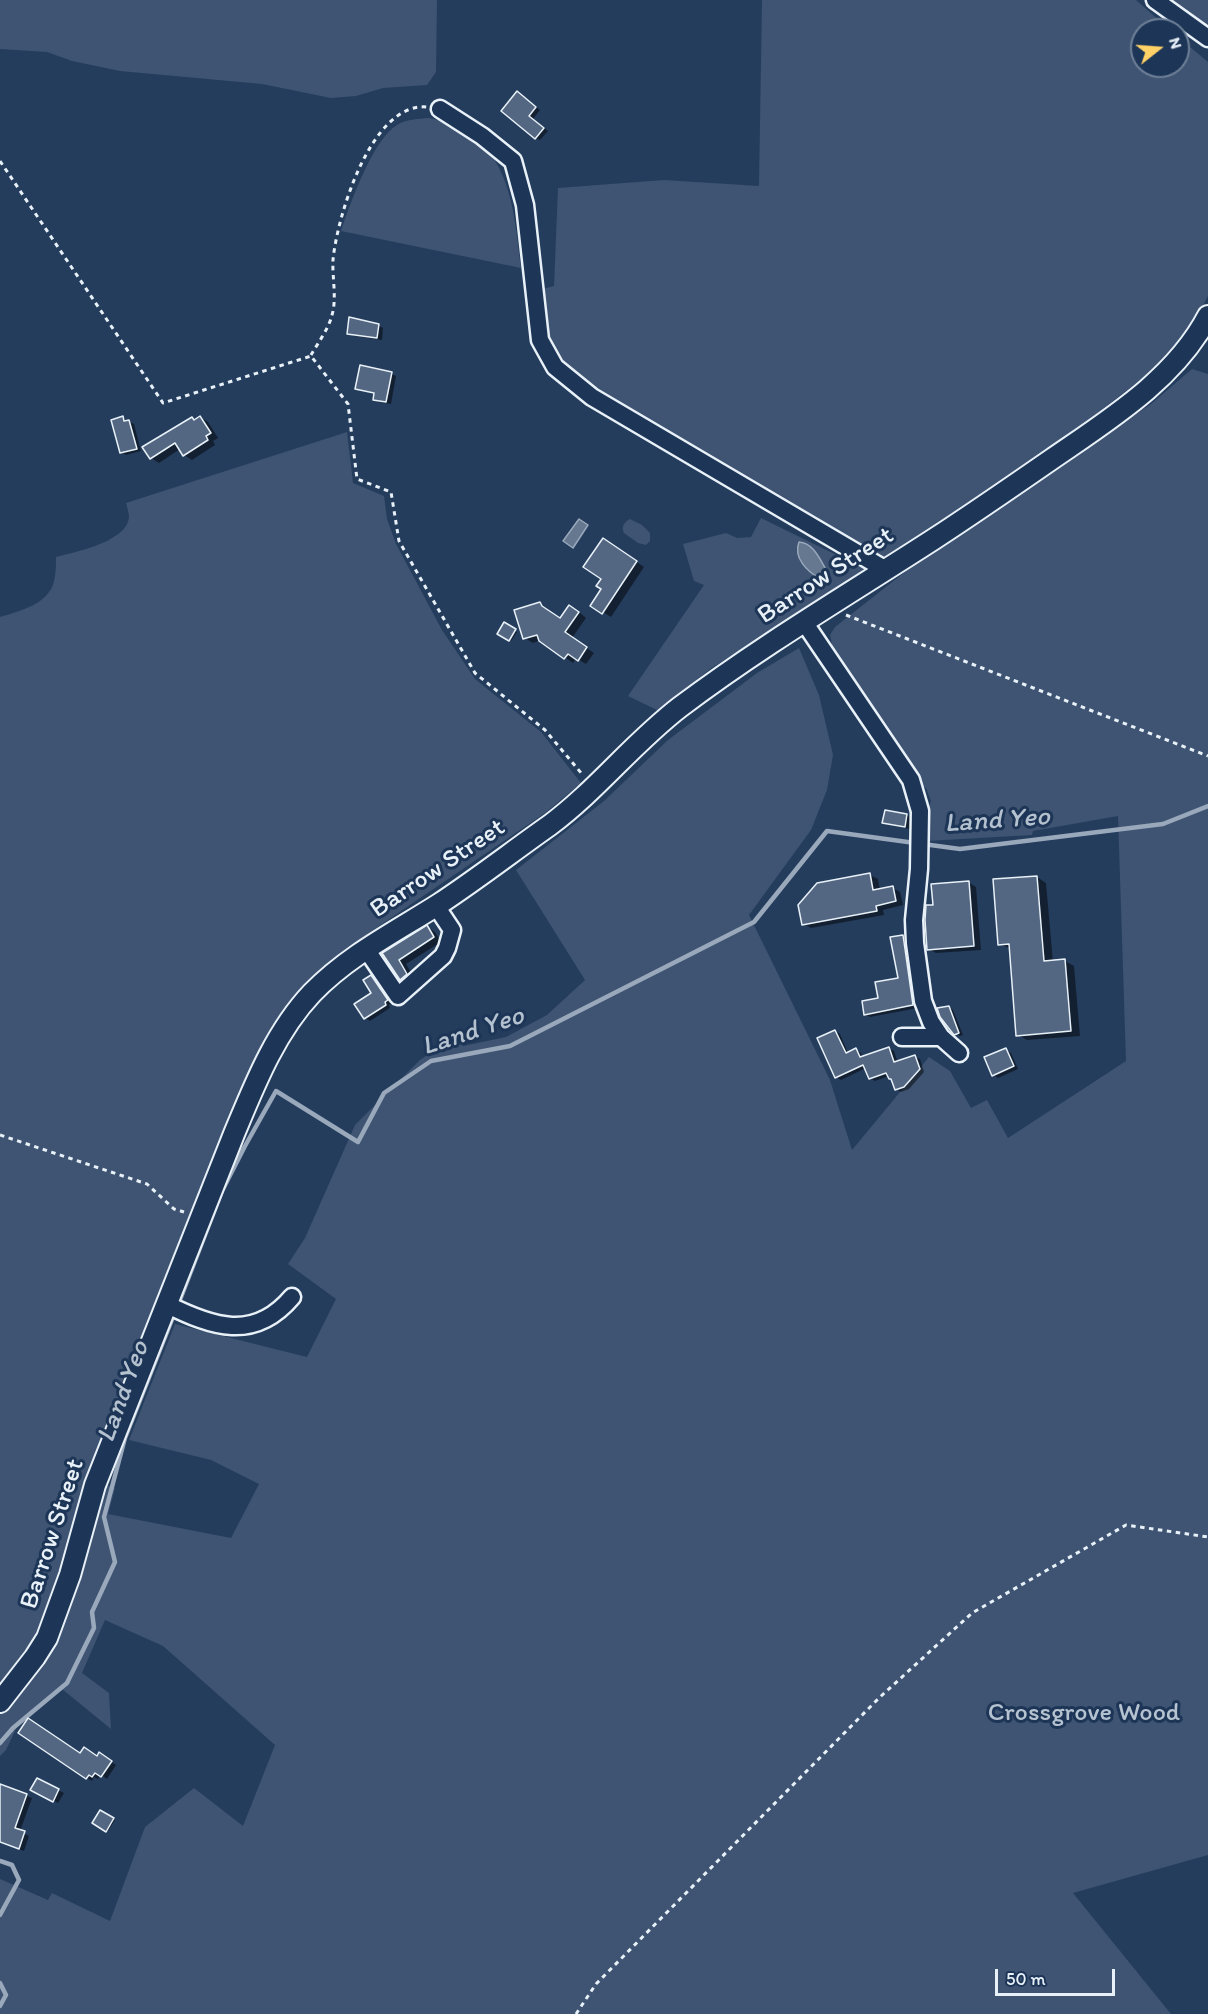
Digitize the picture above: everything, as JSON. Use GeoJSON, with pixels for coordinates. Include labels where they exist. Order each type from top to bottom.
{"type":"FeatureCollection","features":[{"type":"Feature","properties":{"kind":"main road","name":"Barrow Street"},"geometry":{"type":"LineString","coordinates":[[0,1702],[47,1638],[70,1575],[95,1485],[200,1217],[257,1079],[295,1013],[311,994],[340,966],[436,906],[555,821],[677,710],[755,653],[997,497],[1140,395],[1177,362],[1192,343],[1208,316]]}},
{"type":"Feature","properties":{"kind":"lane"},"geometry":{"type":"LineString","coordinates":[[1155,0],[1208,38]]}},
{"type":"Feature","properties":{"kind":"lane"},"geometry":{"type":"LineString","coordinates":[[440,109],[513,161],[525,205],[540,340],[555,367],[592,398],[886,570]]}},
{"type":"Feature","properties":{"kind":"lane"},"geometry":{"type":"LineString","coordinates":[[804,622],[911,780],[920,811],[920,869],[914,920],[923,1001],[931,1022],[941,1037],[959,1053]]}},
{"type":"Feature","properties":{"kind":"lane"},"geometry":{"type":"LineString","coordinates":[[366,949],[398,996],[443,956],[447,948],[452,930],[436,906]]}},
{"type":"Feature","properties":{"kind":"lane"},"geometry":{"type":"LineString","coordinates":[[902,1037],[941,1037]]}},
{"type":"Feature","properties":{"kind":"lane"},"geometry":{"type":"LineString","coordinates":[[166,1304],[203,1321],[228,1327],[245,1326],[270,1317],[281,1310],[292,1297]]}},
{"type":"Feature","properties":{"kind":"path"},"geometry":{"type":"LineString","coordinates":[[0,161],[163,403],[311,356],[333,314],[333,259],[345,202],[365,155],[392,118],[419,107],[440,109]]}},
{"type":"Feature","properties":{"kind":"path"},"geometry":{"type":"LineString","coordinates":[[311,356],[348,404],[357,479],[392,492],[399,541],[475,673],[545,730],[592,788]]}},
{"type":"Feature","properties":{"kind":"path"},"geometry":{"type":"LineString","coordinates":[[836,602],[847,617],[1208,756]]}},
{"type":"Feature","properties":{"kind":"path"},"geometry":{"type":"LineString","coordinates":[[0,1135],[147,1184],[174,1209],[200,1217]]}},
{"type":"Feature","properties":{"kind":"path"},"geometry":{"type":"LineString","coordinates":[[576,2014],[596,1984],[879,1698],[972,1613],[1126,1525],[1208,1537]]}},
{"type":"Feature","properties":{"kind":"green space"},"geometry":{"type":"Polygon","coordinates":[[[0,0],[437,0],[436,72],[427,85],[383,88],[356,96],[331,98],[262,84],[120,71],[72,61],[47,52],[0,49],[0,0]]]}},
{"type":"Feature","properties":{"kind":"green space"},"geometry":{"type":"Polygon","coordinates":[[[762,0],[1136,0],[1156,18],[1130,18],[1130,78],[1190,78],[1190,47],[1208,62],[1208,296],[1187,335],[1171,356],[1025,469],[881,560],[601,395],[576,375],[561,359],[550,341],[543,289],[554,286],[558,188],[664,180],[759,186],[762,0]]]}},
{"type":"Feature","properties":{"kind":"green space"},"geometry":{"type":"Polygon","coordinates":[[[1165,0],[1208,0],[1208,31],[1165,0]]]}},
{"type":"Feature","properties":{"kind":"green space"},"geometry":{"type":"Polygon","coordinates":[[[429,118],[456,127],[476,139],[491,155],[502,174],[509,195],[521,268],[341,231],[363,173],[388,132],[404,122],[429,118]]]}},
{"type":"Feature","properties":{"kind":"green space","name":"Crossgrove Wood"},"geometry":{"type":"Polygon","coordinates":[[[1192,369],[1208,374],[1208,1855],[1073,1893],[1171,2014],[0,2014],[0,1879],[48,1900],[52,1893],[110,1921],[145,1827],[194,1788],[243,1826],[275,1745],[163,1646],[105,1620],[82,1673],[109,1693],[111,1729],[62,1689],[17,1727],[6,1750],[0,1756],[0,1714],[40,1667],[105,1485],[115,1488],[108,1514],[231,1538],[259,1484],[211,1460],[129,1440],[175,1324],[307,1357],[336,1299],[288,1264],[305,1238],[355,1125],[420,1060],[458,1034],[463,1046],[506,1037],[547,1015],[585,980],[516,870],[604,801],[668,740],[757,673],[799,648],[819,695],[833,755],[827,790],[811,830],[749,915],[830,1080],[852,1150],[929,1057],[950,1071],[971,1108],[987,1100],[1008,1138],[1126,1061],[1118,816],[1033,831],[1032,835],[927,841],[926,814],[931,801],[926,788],[920,786],[835,659],[830,635],[835,627],[929,553],[1151,404],[1192,369]]]}},
{"type":"Feature","properties":{"kind":"green space"},"geometry":{"type":"Polygon","coordinates":[[[347,432],[353,483],[384,496],[387,519],[396,544],[442,630],[475,679],[541,732],[581,783],[545,813],[338,954],[286,1007],[200,1192],[96,1453],[62,1576],[39,1632],[0,1683],[0,617],[33,605],[46,595],[54,581],[56,557],[87,549],[119,533],[126,526],[129,517],[126,503],[347,432]]]}},
{"type":"Feature","properties":{"kind":"green space"},"geometry":{"type":"Polygon","coordinates":[[[761,518],[867,570],[713,667],[657,710],[628,696],[704,585],[694,581],[683,544],[726,533],[737,538],[751,537],[761,518]],[[817,555],[800,561],[807,570],[819,578],[820,561],[817,555]]]}},
{"type":"Feature","properties":{"kind":"green space"},"geometry":{"type":"Polygon","coordinates":[[[630,519],[642,525],[650,533],[650,541],[646,545],[638,543],[624,533],[624,525],[630,519]]]}},
{"type":"Feature","properties":{"kind":"shaded area"},"geometry":{"type":"Polygon","coordinates":[[[579,519],[588,525],[573,548],[563,541],[579,519]]]}},
{"type":"Feature","properties":{"kind":"shaded area"},"geometry":{"type":"Polygon","coordinates":[[[799,542],[809,545],[816,553],[827,571],[824,577],[819,578],[802,563],[798,553],[799,542]]]}},
{"type":"Feature","properties":{"kind":"building"},"geometry":{"type":"Polygon","coordinates":[[[517,91],[536,107],[529,116],[544,128],[535,139],[501,111],[517,91]]]}},
{"type":"Feature","properties":{"kind":"building"},"geometry":{"type":"Polygon","coordinates":[[[349,317],[379,324],[377,338],[347,334],[349,317]]]}},
{"type":"Feature","properties":{"kind":"building"},"geometry":{"type":"Polygon","coordinates":[[[360,365],[392,372],[386,402],[373,400],[374,393],[355,389],[360,365]]]}},
{"type":"Feature","properties":{"kind":"building"},"geometry":{"type":"Polygon","coordinates":[[[123,416],[124,421],[129,420],[137,449],[120,453],[111,420],[123,416]]]}},
{"type":"Feature","properties":{"kind":"building"},"geometry":{"type":"Polygon","coordinates":[[[200,416],[211,433],[206,436],[208,440],[183,456],[175,443],[150,459],[142,447],[192,417],[194,420],[200,416]]]}},
{"type":"Feature","properties":{"kind":"building"},"geometry":{"type":"Polygon","coordinates":[[[603,538],[637,561],[602,614],[590,606],[601,589],[596,586],[601,579],[583,567],[603,538]]]}},
{"type":"Feature","properties":{"kind":"building"},"geometry":{"type":"Polygon","coordinates":[[[540,602],[542,606],[560,618],[569,605],[579,612],[565,632],[587,647],[578,661],[568,654],[564,659],[539,641],[537,635],[523,639],[514,610],[540,602]]]}},
{"type":"Feature","properties":{"kind":"building"},"geometry":{"type":"Polygon","coordinates":[[[504,622],[516,629],[509,641],[497,634],[504,622]]]}},
{"type":"Feature","properties":{"kind":"building"},"geometry":{"type":"Polygon","coordinates":[[[885,810],[907,814],[905,827],[882,823],[885,810]]]}},
{"type":"Feature","properties":{"kind":"building"},"geometry":{"type":"Polygon","coordinates":[[[870,873],[873,890],[893,886],[896,901],[876,906],[877,911],[802,925],[798,905],[817,883],[870,873]]]}},
{"type":"Feature","properties":{"kind":"building"},"geometry":{"type":"Polygon","coordinates":[[[1037,876],[1044,961],[1065,959],[1071,1031],[1016,1036],[1009,944],[998,945],[993,879],[1037,876]]]}},
{"type":"Feature","properties":{"kind":"building"},"geometry":{"type":"Polygon","coordinates":[[[969,881],[974,946],[927,950],[925,920],[926,905],[933,905],[931,884],[969,881]]]}},
{"type":"Feature","properties":{"kind":"building"},"geometry":{"type":"Polygon","coordinates":[[[427,925],[434,937],[399,960],[407,974],[400,980],[382,953],[427,925]]]}},
{"type":"Feature","properties":{"kind":"building"},"geometry":{"type":"Polygon","coordinates":[[[903,935],[913,1005],[864,1015],[862,1001],[878,998],[875,982],[898,978],[890,937],[903,935]]]}},
{"type":"Feature","properties":{"kind":"building"},"geometry":{"type":"Polygon","coordinates":[[[371,975],[388,1000],[385,1002],[386,1005],[364,1019],[354,1004],[371,993],[363,980],[371,975]]]}},
{"type":"Feature","properties":{"kind":"building"},"geometry":{"type":"Polygon","coordinates":[[[949,1006],[959,1033],[954,1035],[940,1017],[937,1008],[949,1006]]]}},
{"type":"Feature","properties":{"kind":"building"},"geometry":{"type":"Polygon","coordinates":[[[835,1030],[846,1053],[856,1048],[860,1057],[889,1047],[894,1062],[915,1055],[920,1069],[904,1087],[895,1090],[886,1073],[869,1079],[863,1065],[835,1078],[817,1038],[835,1030]]]}},
{"type":"Feature","properties":{"kind":"building"},"geometry":{"type":"Polygon","coordinates":[[[1006,1048],[1014,1066],[992,1076],[984,1057],[1006,1048]]]}},
{"type":"Feature","properties":{"kind":"building"},"geometry":{"type":"Polygon","coordinates":[[[28,1718],[80,1753],[84,1747],[97,1756],[99,1752],[112,1761],[101,1777],[95,1773],[86,1779],[18,1733],[28,1718]]]}},
{"type":"Feature","properties":{"kind":"building"},"geometry":{"type":"Polygon","coordinates":[[[37,1778],[59,1789],[53,1802],[30,1790],[37,1778]]]}},
{"type":"Feature","properties":{"kind":"building"},"geometry":{"type":"Polygon","coordinates":[[[0,1784],[27,1794],[15,1828],[25,1831],[19,1849],[0,1842],[0,1784]]]}},
{"type":"Feature","properties":{"kind":"building"},"geometry":{"type":"Polygon","coordinates":[[[100,1810],[114,1818],[106,1832],[92,1823],[100,1810]]]}},
{"type":"Feature","properties":{"kind":"waterway","name":"Land Yeo"},"geometry":{"type":"LineString","coordinates":[[923,844],[960,849],[1163,824],[1208,806]]}},
{"type":"Feature","properties":{"kind":"waterway","name":"Land Yeo"},"geometry":{"type":"LineString","coordinates":[[178,1305],[222,1191],[276,1091],[358,1142],[384,1093],[431,1061],[510,1046],[754,922],[827,831],[915,843]]}},
{"type":"Feature","properties":{"kind":"waterway","name":"Land Yeo"},"geometry":{"type":"LineString","coordinates":[[0,1743],[13,1728],[67,1683],[94,1628],[92,1612],[115,1562],[104,1517],[125,1438],[175,1312]]}},
{"type":"Feature","properties":{"kind":"waterway","name":"Land Yeo"},"geometry":{"type":"LineString","coordinates":[[0,1861],[12,1865],[19,1880],[0,1915]]}},
{"type":"Feature","properties":{"kind":"waterway","name":"Land Yeo"},"geometry":{"type":"LineString","coordinates":[[0,1983],[6,1995],[0,2006]]}}]}
